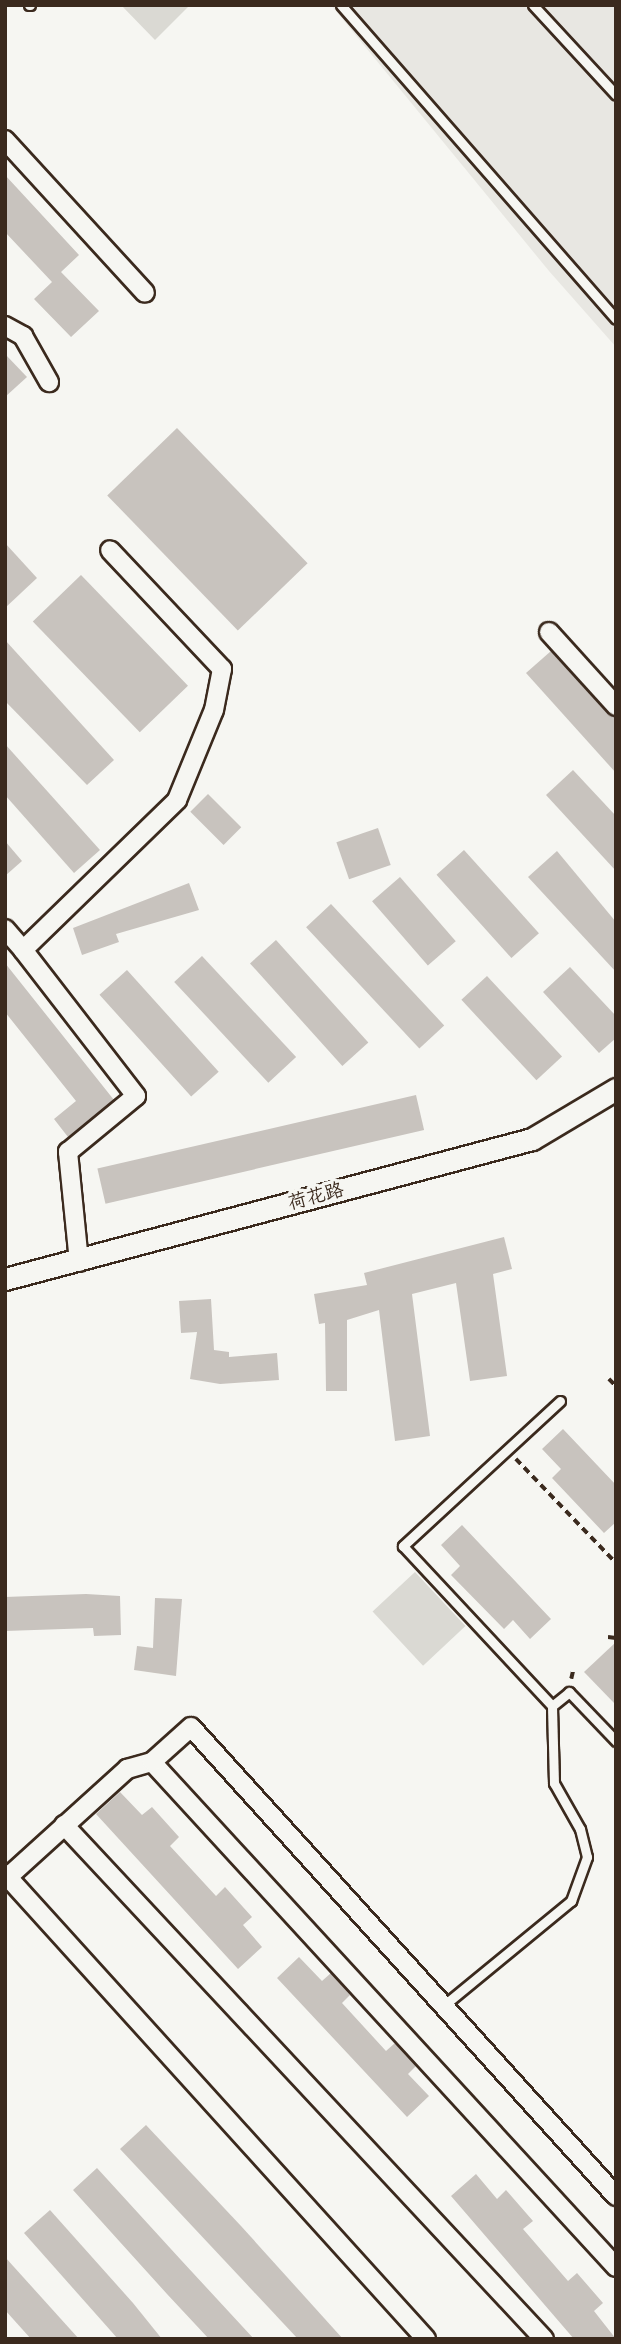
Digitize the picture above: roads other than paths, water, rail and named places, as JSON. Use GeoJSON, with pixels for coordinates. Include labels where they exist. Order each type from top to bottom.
{"type":"FeatureCollection","features":[{"type":"Feature","properties":{"kind":"street"},"geometry":{"type":"LineString","coordinates":[[5,140],[145,293]]}},
{"type":"Feature","properties":{"kind":"street"},"geometry":{"type":"LineString","coordinates":[[5,326],[23,336],[49,382]]}},
{"type":"Feature","properties":{"kind":"street"},"geometry":{"type":"LineString","coordinates":[[23,950],[177,800],[214,710],[222,669],[110,551]]}},
{"type":"Feature","properties":{"kind":"street"},"geometry":{"type":"LineString","coordinates":[[549,632],[616,706]]}},
{"type":"Feature","properties":{"kind":"street"},"geometry":{"type":"LineString","coordinates":[[5,929],[136,1096],[68,1152],[79,1262]]}},
{"type":"Feature","properties":{"kind":"street","name":"荷花路"},"geometry":{"type":"LineString","coordinates":[[5,1279],[79,1262],[532,1139],[616,1089]]}},
{"type":"Feature","properties":{"kind":"street"},"geometry":{"type":"LineString","coordinates":[[426,2339],[7,1875],[127,1769],[152,1762],[191,1727],[616,2196]]}},
{"type":"Feature","properties":{"kind":"street"},"geometry":{"type":"LineString","coordinates":[[152,1762],[616,2267]]}},
{"type":"Feature","properties":{"kind":"street"},"geometry":{"type":"LineString","coordinates":[[64,1825],[544,2339]]}},
{"type":"Feature","properties":{"kind":"lane"},"geometry":{"type":"LineString","coordinates":[[341,5],[616,319]]}},
{"type":"Feature","properties":{"kind":"lane"},"geometry":{"type":"LineString","coordinates":[[533,5],[616,95]]}},
{"type":"Feature","properties":{"kind":"lane"},"geometry":{"type":"LineString","coordinates":[[443,2006],[571,1901],[587,1857],[580,1829],[554,1783],[552,1706],[403,1546],[560,1401]]}},
{"type":"Feature","properties":{"kind":"lane"},"geometry":{"type":"LineString","coordinates":[[552,1706],[569,1692],[616,1741]]}}]}
